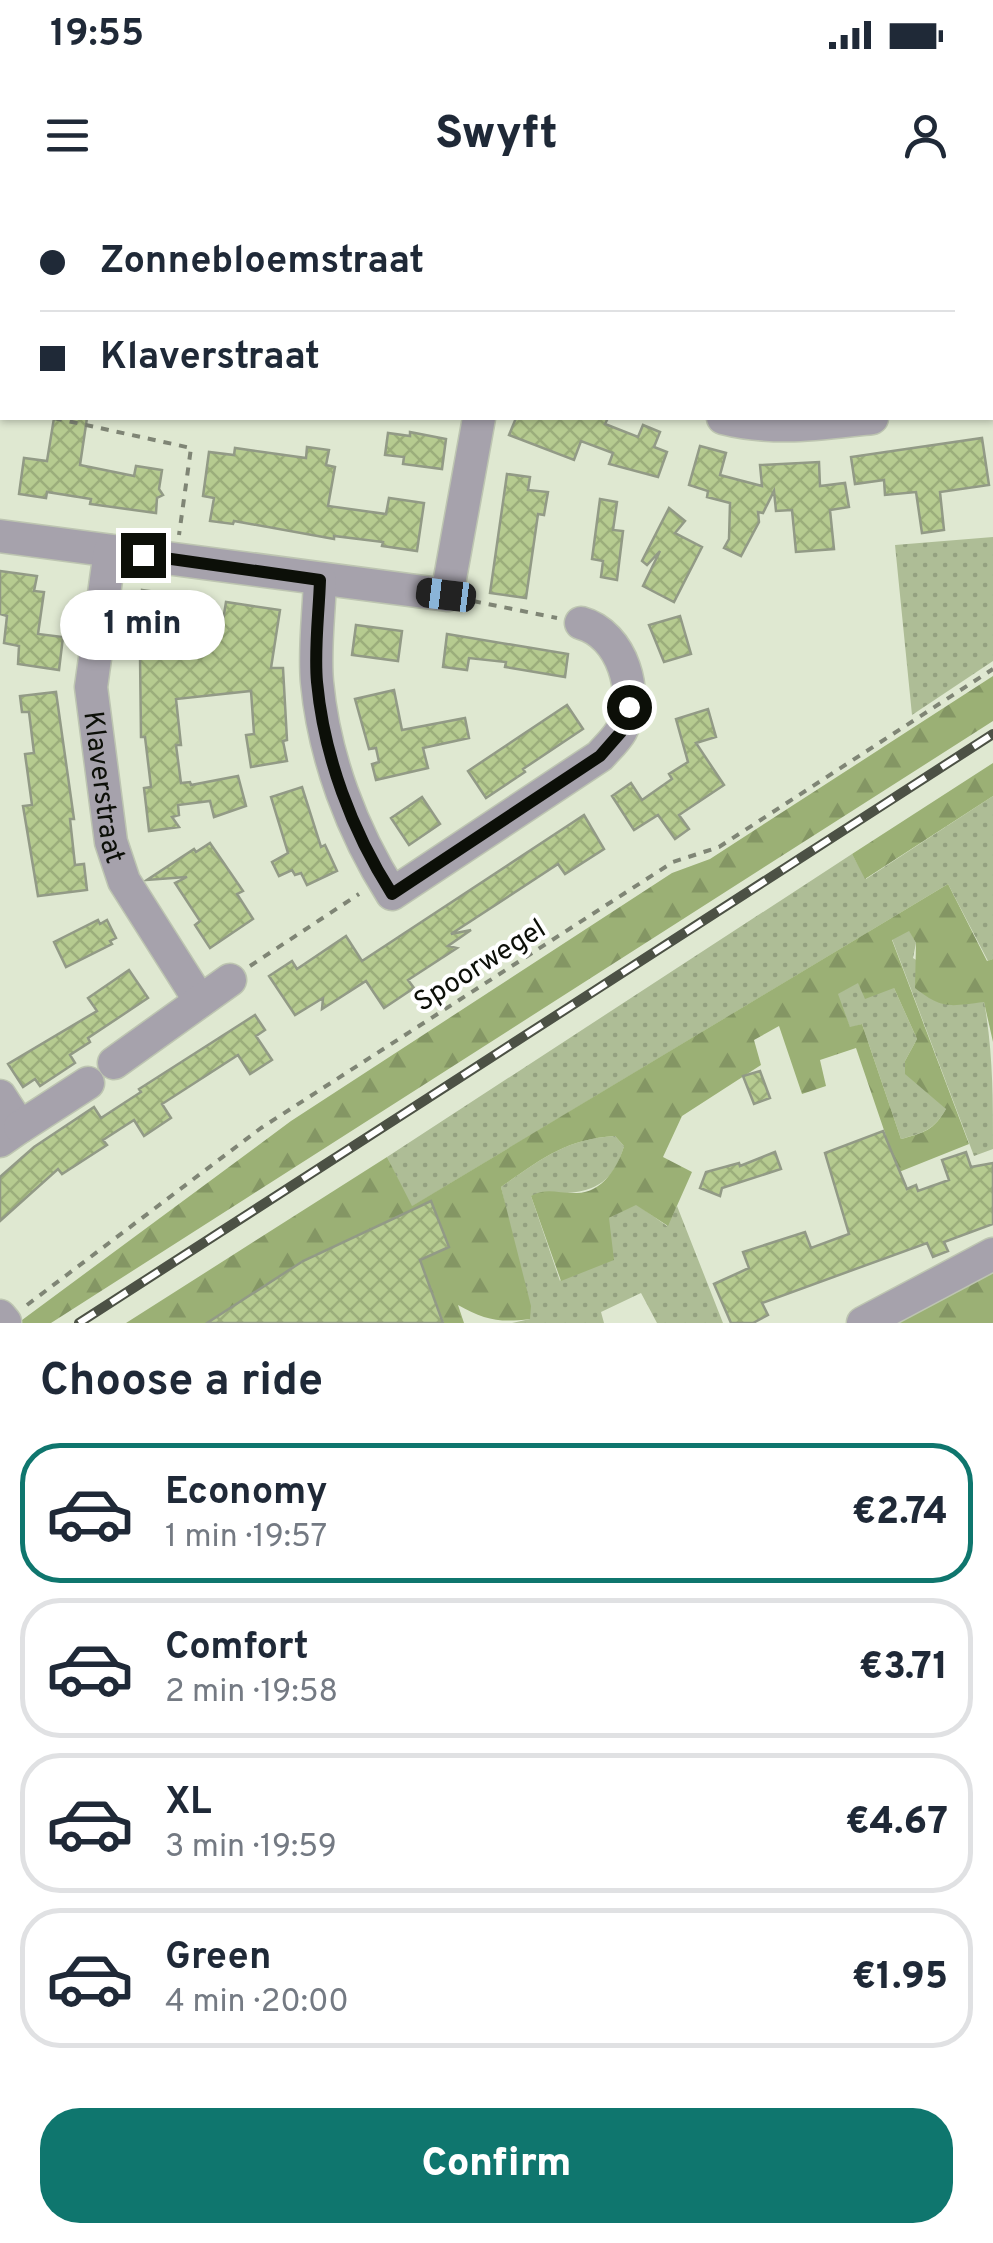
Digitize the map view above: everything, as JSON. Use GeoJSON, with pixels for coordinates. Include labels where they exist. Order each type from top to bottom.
{"type":"FeatureCollection","features":[{"type":"Feature","properties":{"kind":"street"},"geometry":{"type":"LineString","coordinates":[[0,536],[446,595],[479,420]]}},
{"type":"Feature","properties":{"kind":"street"},"geometry":{"type":"LineString","coordinates":[[740,420],[791,426],[852,420]]}},
{"type":"Feature","properties":{"kind":"street","name":"Klaverstraat"},"geometry":{"type":"LineString","coordinates":[[110,550],[91,687],[111,842],[124,881],[200,1001]]}},
{"type":"Feature","properties":{"kind":"street"},"geometry":{"type":"LineString","coordinates":[[320,580],[316,681],[331,754],[349,815],[392,894],[600,756],[621,732],[629,707],[620,656],[609,638],[594,626],[581,623]]}},
{"type":"Feature","properties":{"kind":"street"},"geometry":{"type":"LineString","coordinates":[[0,1096],[10,1134],[230,980]]}},
{"type":"Feature","properties":{"kind":"street"},"geometry":{"type":"LineString","coordinates":[[863,1323],[993,1254]]}},
{"type":"Feature","properties":{"kind":"street"},"geometry":{"type":"LineString","coordinates":[[0,1316],[5,1322]]}},
{"type":"Feature","properties":{"kind":"path"},"geometry":{"type":"LineString","coordinates":[[63,420],[191,448],[176,560]]}},
{"type":"Feature","properties":{"kind":"path"},"geometry":{"type":"LineString","coordinates":[[446,595],[581,623]]}},
{"type":"Feature","properties":{"kind":"path","name":"Spoorwegel"},"geometry":{"type":"LineString","coordinates":[[5,1322],[261,1128],[673,862],[719,847],[993,669]]}},
{"type":"Feature","properties":{"kind":"path"},"geometry":{"type":"LineString","coordinates":[[230,980],[382,878]]}},
{"type":"Feature","properties":{"kind":"green space"},"geometry":{"type":"Polygon","coordinates":[[[993,537],[993,661],[912,715],[895,545],[993,537]]]}},
{"type":"Feature","properties":{"kind":"green space"},"geometry":{"type":"Polygon","coordinates":[[[993,676],[993,721],[51,1323],[18,1323],[291,1121],[672,873],[710,859],[993,676]]]}},
{"type":"Feature","properties":{"kind":"green space"},"geometry":{"type":"Polygon","coordinates":[[[993,763],[993,796],[865,879],[852,854],[993,763]]]}},
{"type":"Feature","properties":{"kind":"green space"},"geometry":{"type":"Polygon","coordinates":[[[993,796],[993,959],[988,961],[948,884],[411,1207],[387,1157],[852,854],[866,879],[993,796]]]}},
{"type":"Feature","properties":{"kind":"green space"},"geometry":{"type":"Polygon","coordinates":[[[948,884],[987,961],[993,959],[993,1042],[984,1002],[947,1005],[925,995],[915,988],[916,943],[909,931],[892,940],[969,1144],[884,1178],[877,1149],[886,1136],[856,1048],[820,1060],[826,1086],[802,1094],[779,1026],[754,1040],[761,1065],[682,1116],[663,1157],[692,1172],[668,1226],[636,1205],[609,1218],[614,1260],[561,1281],[531,1196],[548,1191],[586,1192],[601,1184],[618,1162],[624,1146],[615,1136],[567,1146],[501,1187],[531,1306],[530,1319],[492,1319],[458,1305],[464,1323],[444,1323],[401,1217],[214,1323],[126,1323],[387,1157],[412,1206],[948,884]],[[858,983],[838,994],[850,1027],[862,1024],[901,1139],[922,1132],[933,1126],[946,1109],[905,1074],[905,1061],[917,1039],[894,988],[865,999],[858,983]]]}},
{"type":"Feature","properties":{"kind":"green space"},"geometry":{"type":"Polygon","coordinates":[[[909,930],[916,943],[913,958],[984,1001],[991,1057],[993,1149],[974,1156],[892,939],[909,930]]]}},
{"type":"Feature","properties":{"kind":"green space"},"geometry":{"type":"Polygon","coordinates":[[[858,982],[894,988],[917,1039],[905,1061],[946,1109],[937,1122],[922,1132],[901,1139],[862,1024],[850,1028],[837,994],[858,982]]]}},
{"type":"Feature","properties":{"kind":"green space"},"geometry":{"type":"Polygon","coordinates":[[[615,1136],[624,1146],[618,1163],[600,1184],[576,1192],[531,1196],[560,1281],[609,1218],[636,1204],[667,1226],[677,1206],[723,1323],[657,1323],[641,1293],[601,1312],[604,1323],[512,1323],[530,1319],[501,1187],[567,1146],[615,1136]]]}},
{"type":"Feature","properties":{"kind":"green space"},"geometry":{"type":"Polygon","coordinates":[[[993,1267],[993,1323],[889,1323],[993,1267]]]}},
{"type":"Feature","properties":{"kind":"building"},"geometry":{"type":"Polygon","coordinates":[[[54,420],[87,420],[80,465],[134,476],[136,466],[162,470],[159,489],[163,495],[157,498],[156,513],[90,504],[91,499],[47,492],[46,498],[19,494],[24,458],[47,461],[54,420]]]}},
{"type":"Feature","properties":{"kind":"building"},"geometry":{"type":"Polygon","coordinates":[[[515,420],[607,420],[605,424],[638,437],[643,425],[660,432],[654,447],[667,452],[658,477],[609,464],[613,453],[581,441],[574,460],[509,435],[515,420]]]}},
{"type":"Feature","properties":{"kind":"building"},"geometry":{"type":"Polygon","coordinates":[[[410,432],[446,439],[442,469],[403,464],[404,457],[385,455],[388,433],[410,436],[410,432]]]}},
{"type":"Feature","properties":{"kind":"building"},"geometry":{"type":"Polygon","coordinates":[[[982,438],[989,485],[940,492],[944,530],[922,533],[916,492],[885,495],[884,480],[855,484],[851,457],[982,438]]]}},
{"type":"Feature","properties":{"kind":"building"},"geometry":{"type":"Polygon","coordinates":[[[700,446],[726,453],[720,475],[762,486],[760,465],[819,462],[820,486],[845,483],[849,507],[830,510],[834,549],[796,552],[792,510],[776,511],[774,491],[763,513],[758,512],[759,522],[741,556],[724,548],[729,539],[730,503],[707,497],[708,491],[689,485],[700,446]]]}},
{"type":"Feature","properties":{"kind":"building"},"geometry":{"type":"Polygon","coordinates":[[[307,447],[329,450],[326,465],[335,467],[328,506],[386,514],[389,498],[424,503],[417,551],[382,546],[383,542],[210,521],[214,498],[203,496],[209,452],[234,455],[235,448],[306,458],[307,447]]]}},
{"type":"Feature","properties":{"kind":"building"},"geometry":{"type":"Polygon","coordinates":[[[507,474],[530,477],[528,490],[548,492],[544,515],[538,514],[526,598],[490,593],[507,474]]]}},
{"type":"Feature","properties":{"kind":"building"},"geometry":{"type":"Polygon","coordinates":[[[600,499],[617,502],[613,530],[623,531],[617,580],[601,577],[603,561],[592,559],[600,499]]]}},
{"type":"Feature","properties":{"kind":"building"},"geometry":{"type":"Polygon","coordinates":[[[669,508],[685,521],[675,533],[702,547],[674,602],[643,586],[660,551],[647,565],[642,561],[669,508]]]}},
{"type":"Feature","properties":{"kind":"building"},"geometry":{"type":"Polygon","coordinates":[[[0,571],[37,576],[34,591],[44,592],[38,634],[63,637],[59,670],[18,664],[19,646],[4,643],[7,616],[0,614],[0,571]]]}},
{"type":"Feature","properties":{"kind":"building"},"geometry":{"type":"Polygon","coordinates":[[[142,590],[192,597],[186,634],[220,639],[226,602],[280,610],[271,668],[283,668],[287,740],[283,741],[287,761],[251,767],[246,735],[254,734],[251,691],[176,699],[181,783],[191,785],[238,776],[246,806],[214,817],[210,801],[178,805],[179,815],[172,817],[179,827],[149,831],[144,788],[151,787],[145,737],[141,737],[140,655],[164,655],[168,622],[139,616],[142,590]]]}},
{"type":"Feature","properties":{"kind":"building"},"geometry":{"type":"Polygon","coordinates":[[[680,616],[691,654],[664,662],[649,625],[680,616]]]}},
{"type":"Feature","properties":{"kind":"building"},"geometry":{"type":"Polygon","coordinates":[[[356,625],[402,631],[398,661],[352,655],[356,625]]]}},
{"type":"Feature","properties":{"kind":"building"},"geometry":{"type":"Polygon","coordinates":[[[447,634],[568,654],[565,677],[505,667],[506,662],[469,658],[467,670],[443,667],[447,634]]]}},
{"type":"Feature","properties":{"kind":"building"},"geometry":{"type":"Polygon","coordinates":[[[394,690],[402,730],[465,718],[469,738],[423,748],[428,768],[376,780],[372,764],[379,762],[376,748],[369,749],[355,699],[394,690]]]}},
{"type":"Feature","properties":{"kind":"building"},"geometry":{"type":"Polygon","coordinates":[[[56,692],[74,819],[70,819],[75,865],[84,864],[87,890],[38,896],[23,806],[32,805],[25,754],[34,753],[29,712],[22,712],[20,696],[56,692]]]}},
{"type":"Feature","properties":{"kind":"building"},"geometry":{"type":"Polygon","coordinates":[[[567,705],[583,729],[486,798],[468,771],[567,705]]]}},
{"type":"Feature","properties":{"kind":"building"},"geometry":{"type":"Polygon","coordinates":[[[708,709],[716,737],[696,743],[724,785],[679,815],[689,829],[675,839],[658,815],[634,830],[612,796],[631,783],[642,800],[672,779],[669,774],[688,762],[676,719],[708,709]]]}},
{"type":"Feature","properties":{"kind":"building"},"geometry":{"type":"Polygon","coordinates":[[[302,787],[321,847],[325,845],[337,871],[307,885],[301,873],[295,875],[292,870],[279,876],[272,862],[288,853],[271,797],[302,787]]]}},
{"type":"Feature","properties":{"kind":"building"},"geometry":{"type":"Polygon","coordinates":[[[422,797],[440,824],[409,845],[391,818],[422,797]]]}},
{"type":"Feature","properties":{"kind":"building"},"geometry":{"type":"Polygon","coordinates":[[[584,815],[604,849],[565,874],[558,864],[451,934],[471,930],[448,946],[457,948],[408,980],[414,988],[384,1008],[366,981],[322,1009],[323,998],[295,1015],[269,976],[292,961],[297,969],[346,936],[362,961],[584,815]]]}},
{"type":"Feature","properties":{"kind":"building"},"geometry":{"type":"Polygon","coordinates":[[[210,843],[243,891],[237,894],[253,919],[210,948],[195,925],[200,921],[175,883],[187,877],[147,880],[210,843]]]}},
{"type":"Feature","properties":{"kind":"building"},"geometry":{"type":"Polygon","coordinates":[[[98,920],[100,924],[107,920],[116,938],[110,941],[112,944],[66,967],[54,942],[98,920]]]}},
{"type":"Feature","properties":{"kind":"building"},"geometry":{"type":"Polygon","coordinates":[[[129,970],[148,998],[88,1038],[90,1042],[70,1055],[75,1063],[40,1086],[35,1079],[23,1087],[8,1064],[97,1011],[88,998],[129,970]]]}},
{"type":"Feature","properties":{"kind":"building"},"geometry":{"type":"Polygon","coordinates":[[[255,1015],[265,1030],[256,1036],[272,1060],[250,1074],[238,1055],[162,1104],[171,1118],[144,1136],[134,1120],[103,1140],[107,1145],[62,1174],[58,1169],[0,1221],[0,1177],[34,1147],[94,1107],[101,1118],[255,1015]]]}},
{"type":"Feature","properties":{"kind":"building"},"geometry":{"type":"Polygon","coordinates":[[[760,1071],[770,1098],[754,1104],[743,1076],[760,1071]]]}},
{"type":"Feature","properties":{"kind":"building"},"geometry":{"type":"Polygon","coordinates":[[[883,1131],[907,1189],[916,1185],[918,1191],[949,1180],[942,1160],[966,1152],[971,1167],[993,1163],[993,1224],[944,1242],[948,1251],[933,1257],[927,1243],[762,1303],[768,1315],[753,1323],[731,1323],[714,1284],[749,1268],[743,1252],[805,1232],[811,1248],[849,1234],[825,1153],[883,1131]]]}},
{"type":"Feature","properties":{"kind":"building"},"geometry":{"type":"Polygon","coordinates":[[[775,1152],[781,1169],[722,1188],[720,1196],[700,1188],[706,1172],[739,1163],[740,1166],[775,1152]]]}},
{"type":"Feature","properties":{"kind":"building"},"geometry":{"type":"Polygon","coordinates":[[[431,1201],[449,1247],[420,1260],[443,1323],[207,1323],[303,1261],[431,1201]]]}},
{"type":"Feature","properties":{"kind":"railway"},"geometry":{"type":"LineString","coordinates":[[79,1323],[993,734]]}},
{"type":"Feature","properties":{"kind":"route"},"geometry":{"type":"LineString","coordinates":[[143,555],[320,580],[316,681],[331,754],[349,815],[392,894],[600,756],[621,732],[629,707]]}}]}
